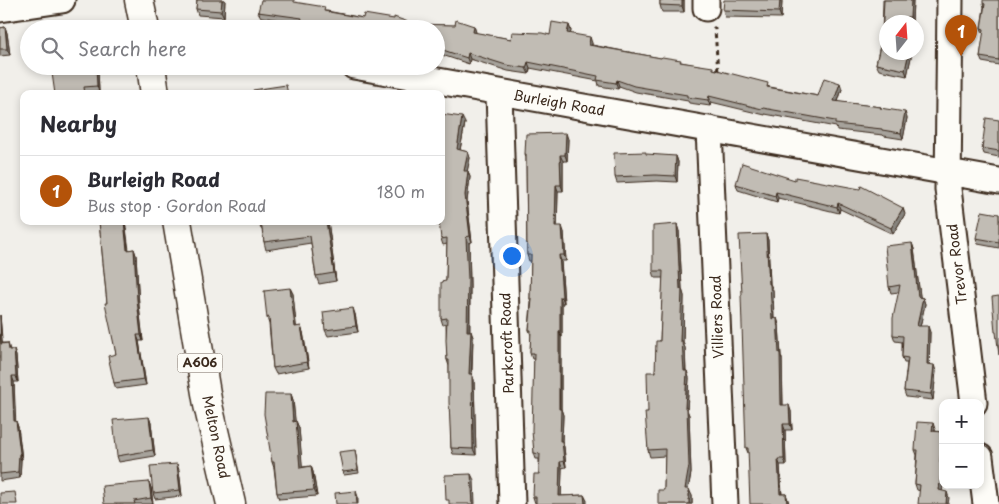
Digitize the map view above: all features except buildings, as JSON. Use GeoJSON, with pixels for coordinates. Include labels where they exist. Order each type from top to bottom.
{"type":"FeatureCollection","features":[{"type":"Feature","properties":{"kind":"main road"},"geometry":{"type":"LineString","coordinates":[[139,0],[142,20]]}},
{"type":"Feature","properties":{"kind":"main road"},"geometry":{"type":"LineString","coordinates":[[152,75],[154,90]]}},
{"type":"Feature","properties":{"kind":"main road","name":"Melton Road"},"geometry":{"type":"LineString","coordinates":[[178,225],[208,405],[231,504]]}},
{"type":"Feature","properties":{"kind":"street"},"geometry":{"type":"LineString","coordinates":[[0,10],[62,0]]}},
{"type":"Feature","properties":{"kind":"street","name":"Trevor Road"},"geometry":{"type":"LineString","coordinates":[[950,0],[948,189],[974,399]]}},
{"type":"Feature","properties":{"kind":"street","name":"Burleigh Road"},"geometry":{"type":"LineString","coordinates":[[404,75],[999,181]]}},
{"type":"Feature","properties":{"kind":"street","name":"Parkcroft Road"},"geometry":{"type":"LineString","coordinates":[[499,92],[512,504]]}},
{"type":"Feature","properties":{"kind":"street","name":"Villiers Road"},"geometry":{"type":"LineString","coordinates":[[709,129],[725,504]]}},
{"type":"Feature","properties":{"kind":"street"},"geometry":{"type":"LineString","coordinates":[[984,488],[986,504]]}},
{"type":"Feature","properties":{"kind":"path"},"geometry":{"type":"LineString","coordinates":[[706,4],[708,17],[715,29],[718,79]]}},
{"type":"Feature","properties":{"kind":"place","name":"Burleigh Road"},"geometry":{"type":"Point","coordinates":[961,56]}}]}
